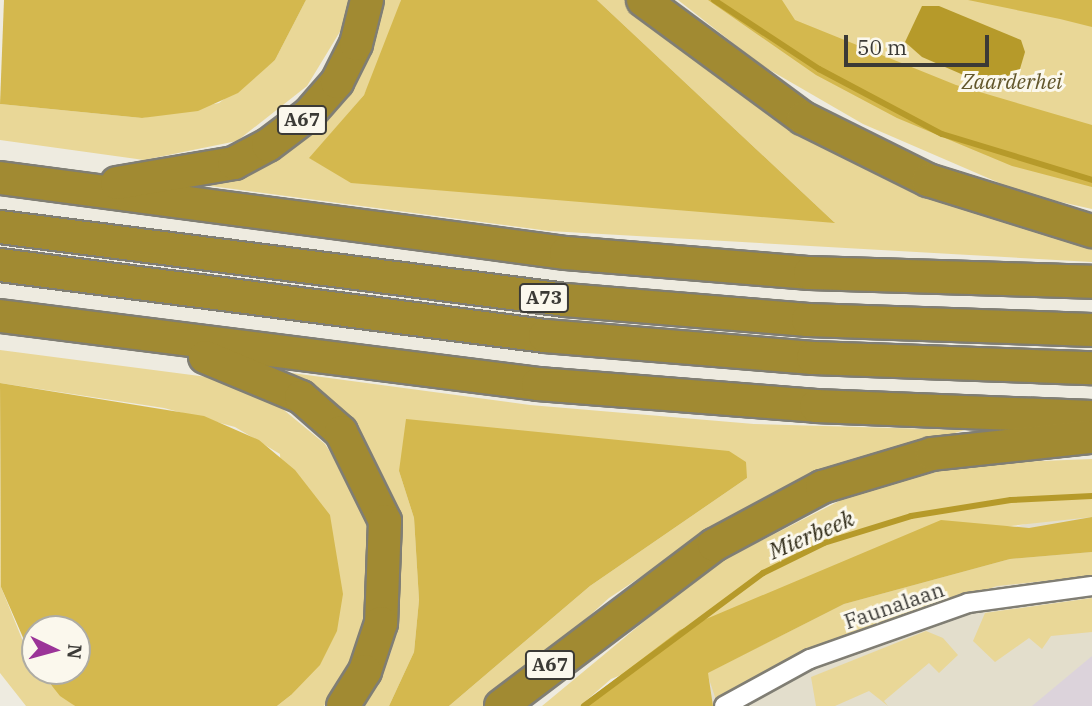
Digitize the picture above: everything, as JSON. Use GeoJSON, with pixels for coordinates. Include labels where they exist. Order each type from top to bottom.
{"type":"FeatureCollection","features":[{"type":"Feature","properties":{"kind":"highway","name":"A67"},"geometry":{"type":"LineString","coordinates":[[70,188],[176,176],[234,163],[268,145],[309,114],[337,82],[356,44],[367,0]]}},
{"type":"Feature","properties":{"kind":"highway"},"geometry":{"type":"LineString","coordinates":[[643,0],[803,118],[928,180],[1092,231]]}},
{"type":"Feature","properties":{"kind":"highway","name":"A73"},"geometry":{"type":"LineString","coordinates":[[0,178],[566,253],[810,273],[1092,282]]}},
{"type":"Feature","properties":{"kind":"highway","name":"A73"},"geometry":{"type":"LineString","coordinates":[[0,227],[565,300],[808,320],[1092,330]]}},
{"type":"Feature","properties":{"kind":"highway","name":"A73"},"geometry":{"type":"LineString","coordinates":[[0,265],[545,336],[813,358],[1092,368]]}},
{"type":"Feature","properties":{"kind":"highway"},"geometry":{"type":"LineString","coordinates":[[0,316],[150,339],[538,384],[816,406],[1092,416]]}},
{"type":"Feature","properties":{"kind":"highway"},"geometry":{"type":"LineString","coordinates":[[150,339],[301,397],[341,432],[369,480],[386,521],[387,574],[381,624],[365,671],[343,706]]}},
{"type":"Feature","properties":{"kind":"highway","name":"A67"},"geometry":{"type":"LineString","coordinates":[[500,706],[714,545],[822,487],[932,454],[1092,437]]}},
{"type":"Feature","properties":{"kind":"street","name":"Faunalaan"},"geometry":{"type":"LineString","coordinates":[[724,706],[810,659],[968,603],[1092,586]]}},
{"type":"Feature","properties":{"kind":"shaded area"},"geometry":{"type":"Polygon","coordinates":[[[4,0],[306,0],[275,60],[238,93],[198,111],[142,118],[0,104],[4,0]]]}},
{"type":"Feature","properties":{"kind":"shaded area"},"geometry":{"type":"Polygon","coordinates":[[[401,0],[597,0],[835,223],[351,183],[309,158],[364,95],[401,0]]]}},
{"type":"Feature","properties":{"kind":"shaded area"},"geometry":{"type":"Polygon","coordinates":[[[708,0],[782,0],[795,20],[956,85],[1092,125],[1092,187],[1012,166],[897,118],[816,75],[708,0]]]}},
{"type":"Feature","properties":{"kind":"shaded area"},"geometry":{"type":"Polygon","coordinates":[[[968,0],[1092,0],[1092,27],[1060,19],[968,0]]]}},
{"type":"Feature","properties":{"kind":"shaded area"},"geometry":{"type":"Polygon","coordinates":[[[922,6],[939,6],[1021,40],[1025,52],[1017,79],[998,90],[922,57],[905,42],[922,6]]]}},
{"type":"Feature","properties":{"kind":"shaded area"},"geometry":{"type":"Polygon","coordinates":[[[0,383],[204,416],[259,440],[295,470],[330,515],[343,594],[337,631],[320,665],[277,706],[75,706],[60,696],[51,685],[91,685],[91,615],[21,615],[21,633],[1,587],[0,383]]]}},
{"type":"Feature","properties":{"kind":"shaded area"},"geometry":{"type":"Polygon","coordinates":[[[406,419],[729,451],[746,462],[747,478],[590,586],[449,706],[389,706],[414,652],[419,600],[414,518],[399,471],[406,419]]]}},
{"type":"Feature","properties":{"kind":"shaded area"},"geometry":{"type":"Polygon","coordinates":[[[1092,507],[1092,706],[632,706],[738,598],[1092,507]]]}},
{"type":"Feature","properties":{"kind":"shaded area"},"geometry":{"type":"Polygon","coordinates":[[[1092,517],[1092,552],[1010,559],[844,604],[708,673],[713,706],[580,706],[680,630],[941,520],[1029,528],[1092,517]]]}},
{"type":"Feature","properties":{"kind":"green space"},"geometry":{"type":"Polygon","coordinates":[[[306,0],[349,0],[341,30],[307,86],[237,141],[144,160],[0,140],[0,104],[142,118],[219,103],[275,60],[306,0]]]}},
{"type":"Feature","properties":{"kind":"green space"},"geometry":{"type":"Polygon","coordinates":[[[375,0],[401,0],[392,38],[364,95],[310,158],[351,182],[834,222],[597,0],[628,0],[740,89],[840,154],[884,176],[1092,237],[1092,262],[549,231],[180,182],[294,135],[375,0]]]}},
{"type":"Feature","properties":{"kind":"green space","name":"Zaarderhei"},"geometry":{"type":"Polygon","coordinates":[[[678,0],[1092,0],[1092,209],[1025,194],[863,124],[761,65],[678,0]]]}},
{"type":"Feature","properties":{"kind":"green space"},"geometry":{"type":"Polygon","coordinates":[[[0,350],[215,378],[279,406],[325,444],[361,501],[369,533],[365,636],[324,706],[277,706],[291,695],[280,454],[235,427],[164,408],[0,383],[0,350]]]}},
{"type":"Feature","properties":{"kind":"green space"},"geometry":{"type":"Polygon","coordinates":[[[262,369],[530,405],[754,424],[965,430],[819,473],[731,517],[609,598],[490,706],[449,706],[590,586],[747,478],[399,471],[414,518],[419,600],[414,652],[389,706],[364,706],[391,652],[396,620],[383,492],[262,369]]]}},
{"type":"Feature","properties":{"kind":"green space"},"geometry":{"type":"Polygon","coordinates":[[[0,456],[1,587],[21,636],[21,685],[51,685],[75,706],[26,706],[0,673],[0,456]]]}},
{"type":"Feature","properties":{"kind":"green space"},"geometry":{"type":"Polygon","coordinates":[[[1092,459],[1092,517],[992,528],[611,679],[580,706],[542,706],[711,566],[859,491],[969,464],[1092,459]]]}},
{"type":"Feature","properties":{"kind":"green space"},"geometry":{"type":"Polygon","coordinates":[[[1092,552],[1092,576],[997,586],[827,643],[717,703],[707,673],[844,604],[1010,559],[1092,552]]]}},
{"type":"Feature","properties":{"kind":"green space"},"geometry":{"type":"Polygon","coordinates":[[[1092,598],[1092,632],[1051,636],[1042,649],[1029,638],[995,662],[973,641],[985,613],[1092,598]]]}},
{"type":"Feature","properties":{"kind":"green space"},"geometry":{"type":"Polygon","coordinates":[[[926,631],[943,638],[958,655],[939,673],[929,663],[884,701],[888,706],[869,691],[835,706],[816,706],[811,677],[926,631]]]}},
{"type":"Feature","properties":{"kind":"building"},"geometry":{"type":"Polygon","coordinates":[[[1092,656],[1092,706],[1032,706],[1092,656]]]}},
{"type":"Feature","properties":{"kind":"waterway","name":"Mierbeek"},"geometry":{"type":"LineString","coordinates":[[714,0],[819,69],[942,134],[1092,180]]}},
{"type":"Feature","properties":{"kind":"waterway","name":"Mierbeek"},"geometry":{"type":"LineString","coordinates":[[584,706],[763,573],[824,543],[911,516],[1011,500],[1092,496]]}}]}
